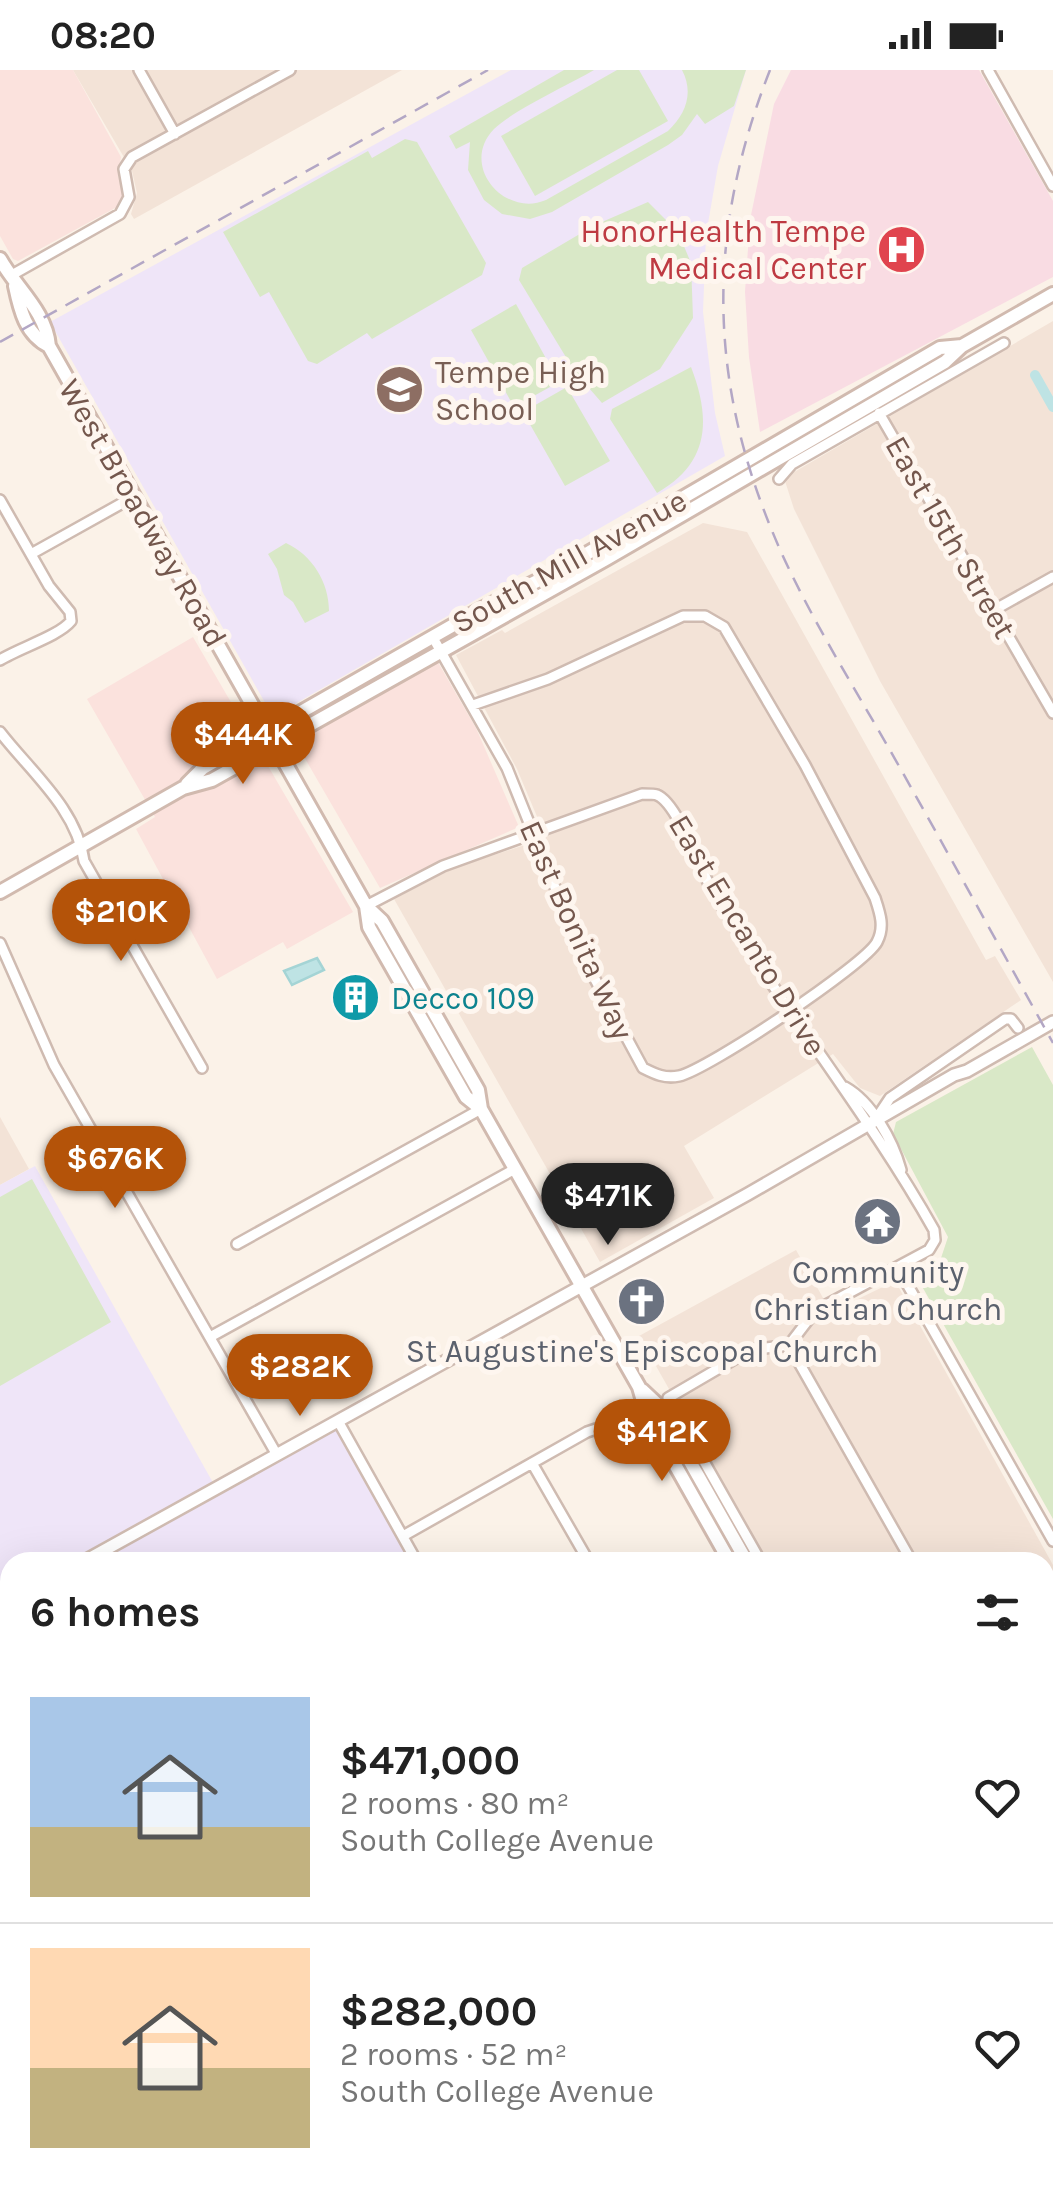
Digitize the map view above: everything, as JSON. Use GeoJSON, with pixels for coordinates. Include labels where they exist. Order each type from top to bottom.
{"type":"FeatureCollection","features":[{"type":"Feature","properties":{"kind":"main road","name":"West Broadway Road"},"geometry":{"type":"LineString","coordinates":[[0,259],[48,330],[49,346],[366,906],[382,921],[428,1001],[478,1090],[481,1108],[639,1387]]}},
{"type":"Feature","properties":{"kind":"main road","name":"South Mill Avenue"},"geometry":{"type":"LineString","coordinates":[[0,892],[183,788],[203,768],[271,738],[606,559],[945,362],[962,346],[1053,294]]}},
{"type":"Feature","properties":{"kind":"main road","name":"South Mill Avenue"},"geometry":{"type":"LineString","coordinates":[[271,738],[478,611],[557,571],[940,348],[962,346]]}},
{"type":"Feature","properties":{"kind":"main road"},"geometry":{"type":"LineString","coordinates":[[639,1387],[647,1415],[724,1552]]}},
{"type":"Feature","properties":{"kind":"main road"},"geometry":{"type":"LineString","coordinates":[[639,1387],[658,1406],[740,1552]]}},
{"type":"Feature","properties":{"kind":"street"},"geometry":{"type":"LineString","coordinates":[[139,70],[174,134]]}},
{"type":"Feature","properties":{"kind":"street"},"geometry":{"type":"LineString","coordinates":[[12,280],[120,214],[129,201],[126,163],[272,74],[290,70]]}},
{"type":"Feature","properties":{"kind":"street"},"geometry":{"type":"LineString","coordinates":[[988,70],[1053,186]]}},
{"type":"Feature","properties":{"kind":"street"},"geometry":{"type":"LineString","coordinates":[[779,479],[792,464],[1004,344]]}},
{"type":"Feature","properties":{"kind":"street","name":"East 15th Street"},"geometry":{"type":"LineString","coordinates":[[880,413],[1053,713]]}},
{"type":"Feature","properties":{"kind":"street"},"geometry":{"type":"LineString","coordinates":[[31,554],[135,496]]}},
{"type":"Feature","properties":{"kind":"street"},"geometry":{"type":"LineString","coordinates":[[0,500],[49,586],[70,612],[71,621],[55,634],[0,660]]}},
{"type":"Feature","properties":{"kind":"street"},"geometry":{"type":"LineString","coordinates":[[994,610],[1053,577]]}},
{"type":"Feature","properties":{"kind":"street"},"geometry":{"type":"LineString","coordinates":[[474,705],[548,680],[682,616],[705,616],[724,628],[805,765],[875,898],[882,920],[878,942],[862,959],[789,1010]]}},
{"type":"Feature","properties":{"kind":"street","name":"East Bonita Way"},"geometry":{"type":"LineString","coordinates":[[439,646],[507,768],[583,957],[643,1068],[659,1076],[681,1076],[789,1010]]}},
{"type":"Feature","properties":{"kind":"street"},"geometry":{"type":"LineString","coordinates":[[0,732],[45,782],[82,846],[85,863],[202,1068]]}},
{"type":"Feature","properties":{"kind":"street","name":"East Encanto Drive"},"geometry":{"type":"LineString","coordinates":[[532,834],[642,794],[656,794],[669,805],[710,885],[789,1010],[874,1123],[890,1159],[934,1230],[935,1240],[929,1250],[898,1268]]}},
{"type":"Feature","properties":{"kind":"street"},"geometry":{"type":"LineString","coordinates":[[366,906],[442,866],[532,834]]}},
{"type":"Feature","properties":{"kind":"street"},"geometry":{"type":"LineString","coordinates":[[0,943],[54,1065],[277,1455]]}},
{"type":"Feature","properties":{"kind":"street"},"geometry":{"type":"LineString","coordinates":[[874,1123],[890,1098],[1006,1019],[1018,1028]]}},
{"type":"Feature","properties":{"kind":"street"},"geometry":{"type":"LineString","coordinates":[[101,1552],[1053,1022]]}},
{"type":"Feature","properties":{"kind":"street"},"geometry":{"type":"LineString","coordinates":[[237,1244],[481,1108]]}},
{"type":"Feature","properties":{"kind":"street"},"geometry":{"type":"LineString","coordinates":[[210,1338],[515,1168]]}},
{"type":"Feature","properties":{"kind":"street"},"geometry":{"type":"LineString","coordinates":[[755,1552],[668,1398],[750,1350],[789,1345],[816,1311],[898,1268],[1053,1541]]}},
{"type":"Feature","properties":{"kind":"street"},"geometry":{"type":"LineString","coordinates":[[789,1345],[906,1552]]}},
{"type":"Feature","properties":{"kind":"street"},"geometry":{"type":"LineString","coordinates":[[402,1536],[587,1432],[630,1418]]}},
{"type":"Feature","properties":{"kind":"street"},"geometry":{"type":"LineString","coordinates":[[338,1421],[412,1552]]}},
{"type":"Feature","properties":{"kind":"street"},"geometry":{"type":"LineString","coordinates":[[532,1463],[583,1552]]}},
{"type":"Feature","properties":{"kind":"shaded area"},"geometry":{"type":"Polygon","coordinates":[[[0,70],[73,70],[121,157],[118,175],[123,196],[117,207],[18,261],[0,236],[0,70]]]}},
{"type":"Feature","properties":{"kind":"shaded area"},"geometry":{"type":"Polygon","coordinates":[[[73,70],[402,70],[134,219],[131,214],[137,193],[132,171],[73,70]]]}},
{"type":"Feature","properties":{"kind":"shaded area","name":"Tempe High School"},"geometry":{"type":"Polygon","coordinates":[[[511,70],[746,70],[718,166],[706,235],[703,312],[715,413],[725,456],[281,712],[274,712],[268,708],[50,322],[511,70]]]}},
{"type":"Feature","properties":{"kind":"shaded area","name":"HonorHealth Tempe Medical Center"},"geometry":{"type":"Polygon","coordinates":[[[791,70],[979,70],[1053,201],[1053,277],[760,432],[745,292],[750,220],[774,104],[791,70]]]}},
{"type":"Feature","properties":{"kind":"shaded area"},"geometry":{"type":"Polygon","coordinates":[[[1053,321],[1053,982],[880,681],[794,509],[784,478],[1053,321]]]}},
{"type":"Feature","properties":{"kind":"shaded area"},"geometry":{"type":"Polygon","coordinates":[[[703,523],[747,532],[986,960],[995,956],[1021,1000],[880,1096],[860,1088],[833,1054],[684,1146],[714,1198],[600,1262],[394,899],[454,868],[546,838],[517,769],[456,655],[502,630],[505,633],[703,523]]]}},
{"type":"Feature","properties":{"kind":"shaded area"},"geometry":{"type":"Polygon","coordinates":[[[193,637],[353,912],[287,949],[283,942],[217,979],[136,829],[155,817],[87,699],[193,637]]]}},
{"type":"Feature","properties":{"kind":"shaded area"},"geometry":{"type":"Polygon","coordinates":[[[436,659],[476,728],[519,827],[380,888],[296,743],[436,659]]]}},
{"type":"Feature","properties":{"kind":"shaded area"},"geometry":{"type":"Polygon","coordinates":[[[0,1117],[29,1169],[0,1185],[0,1117]]]}},
{"type":"Feature","properties":{"kind":"shaded area"},"geometry":{"type":"Polygon","coordinates":[[[35,1166],[216,1488],[338,1421],[411,1552],[0,1552],[0,1185],[35,1166]]]}},
{"type":"Feature","properties":{"kind":"shaded area"},"geometry":{"type":"Polygon","coordinates":[[[796,1250],[831,1312],[889,1284],[898,1286],[1046,1552],[761,1552],[639,1336],[796,1250]]]}},
{"type":"Feature","properties":{"kind":"green space"},"geometry":{"type":"Polygon","coordinates":[[[564,70],[594,70],[514,114],[494,129],[484,143],[484,172],[491,185],[515,202],[546,200],[668,131],[679,118],[688,95],[682,70],[746,70],[734,106],[705,124],[697,114],[682,135],[668,145],[552,212],[530,219],[502,214],[484,200],[468,170],[470,142],[456,149],[449,136],[564,70]]]}},
{"type":"Feature","properties":{"kind":"green space"},"geometry":{"type":"Polygon","coordinates":[[[617,70],[639,70],[668,121],[535,196],[501,136],[617,70]]]}},
{"type":"Feature","properties":{"kind":"green space"},"geometry":{"type":"Polygon","coordinates":[[[405,139],[417,142],[486,263],[482,275],[372,339],[367,333],[317,364],[308,361],[269,292],[260,297],[223,232],[368,151],[372,158],[405,139]]]}},
{"type":"Feature","properties":{"kind":"green space"},"geometry":{"type":"Polygon","coordinates":[[[648,202],[678,232],[691,263],[693,318],[660,369],[602,403],[575,372],[519,280],[522,268],[595,225],[648,202]]]}},
{"type":"Feature","properties":{"kind":"green space"},"geometry":{"type":"Polygon","coordinates":[[[516,304],[559,382],[514,407],[471,330],[516,304]]]}},
{"type":"Feature","properties":{"kind":"green space"},"geometry":{"type":"Polygon","coordinates":[[[691,367],[702,404],[701,438],[687,468],[657,493],[610,419],[612,409],[691,367]]]}},
{"type":"Feature","properties":{"kind":"green space"},"geometry":{"type":"Polygon","coordinates":[[[567,387],[610,461],[565,486],[523,412],[567,387]]]}},
{"type":"Feature","properties":{"kind":"green space"},"geometry":{"type":"Polygon","coordinates":[[[286,543],[311,562],[326,590],[329,611],[305,623],[284,595],[268,554],[286,543]]]}},
{"type":"Feature","properties":{"kind":"green space"},"geometry":{"type":"Polygon","coordinates":[[[1032,1047],[1053,1085],[1053,1519],[919,1281],[924,1269],[941,1258],[948,1237],[893,1134],[896,1122],[1032,1047]]]}},
{"type":"Feature","properties":{"kind":"green space"},"geometry":{"type":"Polygon","coordinates":[[[32,1179],[111,1322],[0,1386],[0,1197],[32,1179]]]}},
{"type":"Feature","properties":{"kind":"water"},"geometry":{"type":"Polygon","coordinates":[[[317,958],[324,970],[292,985],[284,971],[317,958]]]}},
{"type":"Feature","properties":{"kind":"waterway"},"geometry":{"type":"LineString","coordinates":[[1035,375],[1053,407]]}},
{"type":"Feature","properties":{"kind":"railway"},"geometry":{"type":"LineString","coordinates":[[0,342],[488,70]]}},
{"type":"Feature","properties":{"kind":"railway"},"geometry":{"type":"LineString","coordinates":[[770,70],[749,132],[725,253],[728,373],[740,432],[758,493],[807,604],[1053,1043]]}},
{"type":"Feature","properties":{"kind":"place","name":"HonorHealth Tempe Medical Center"},"geometry":{"type":"Point","coordinates":[901,249]}},
{"type":"Feature","properties":{"kind":"place","name":"Tempe High School"},"geometry":{"type":"Point","coordinates":[400,390]}},
{"type":"Feature","properties":{"kind":"place","name":"Decco 109"},"geometry":{"type":"Point","coordinates":[356,998]}},
{"type":"Feature","properties":{"kind":"place","name":"Community Christian Church"},"geometry":{"type":"Point","coordinates":[878,1222]}},
{"type":"Feature","properties":{"kind":"place","name":"St Augustine's Episcopal Church"},"geometry":{"type":"Point","coordinates":[642,1301]}}]}
